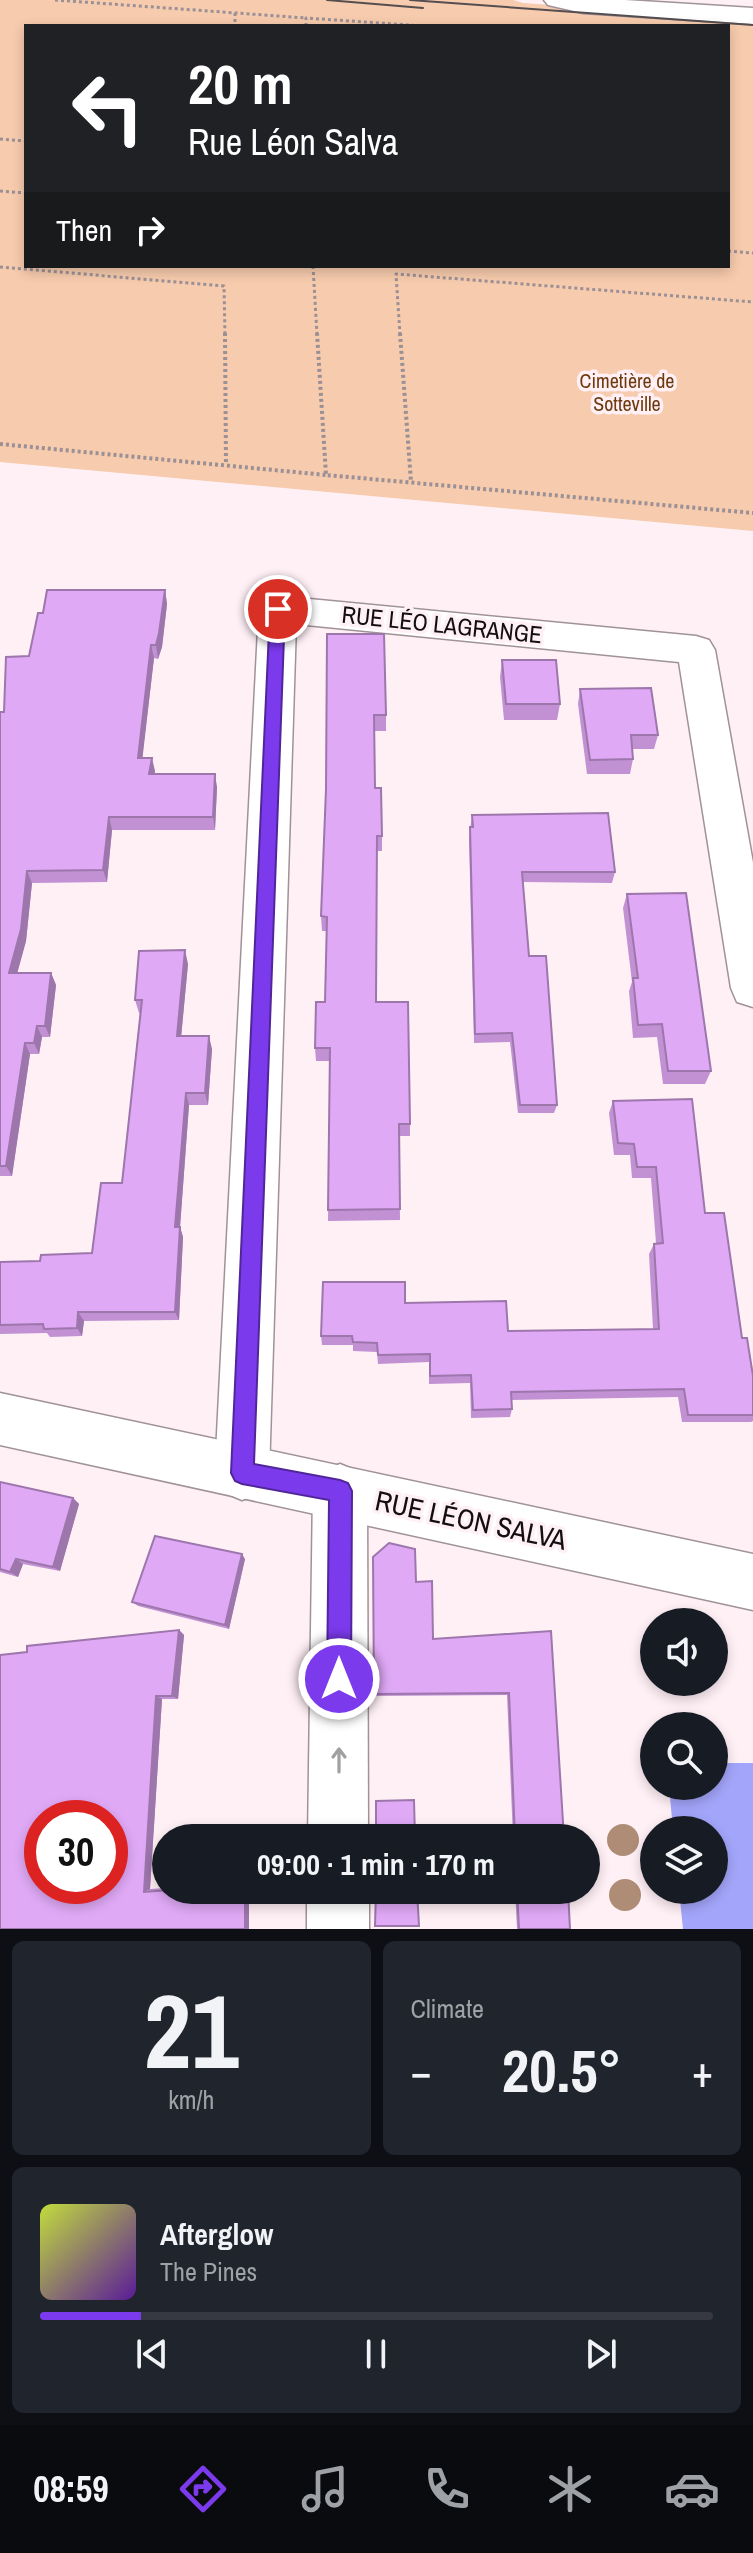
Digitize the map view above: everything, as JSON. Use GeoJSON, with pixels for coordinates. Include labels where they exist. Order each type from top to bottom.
{"type":"FeatureCollection","features":[{"type":"Feature","properties":{"kind":"street"},"geometry":{"type":"LineString","coordinates":[[557,0],[583,5],[753,16]]}},
{"type":"Feature","properties":{"kind":"street","name":"RUE LÉO LAGRANGE"},"geometry":{"type":"LineString","coordinates":[[242,1473],[278,609],[696,650],[753,988]]}},
{"type":"Feature","properties":{"kind":"street","name":"RUE LÉON SALVA"},"geometry":{"type":"LineString","coordinates":[[0,1419],[753,1582]]}},
{"type":"Feature","properties":{"kind":"street"},"geometry":{"type":"LineString","coordinates":[[338,1824],[340,1491]]}},
{"type":"Feature","properties":{"kind":"street"},"geometry":{"type":"LineString","coordinates":[[338,1904],[338,1929]]}},
{"type":"Feature","properties":{"kind":"path"},"geometry":{"type":"LineString","coordinates":[[55,0],[370,24]]}},
{"type":"Feature","properties":{"kind":"path"},"geometry":{"type":"LineString","coordinates":[[235,13],[235,24]]}},
{"type":"Feature","properties":{"kind":"path"},"geometry":{"type":"LineString","coordinates":[[306,18],[306,24]]}},
{"type":"Feature","properties":{"kind":"path"},"geometry":{"type":"LineString","coordinates":[[0,139],[24,141]]}},
{"type":"Feature","properties":{"kind":"path"},"geometry":{"type":"LineString","coordinates":[[0,191],[24,193]]}},
{"type":"Feature","properties":{"kind":"path"},"geometry":{"type":"LineString","coordinates":[[730,251],[753,253]]}},
{"type":"Feature","properties":{"kind":"path"},"geometry":{"type":"LineString","coordinates":[[0,267],[224,286],[226,465]]}},
{"type":"Feature","properties":{"kind":"path"},"geometry":{"type":"LineString","coordinates":[[313,268],[326,475]]}},
{"type":"Feature","properties":{"kind":"path"},"geometry":{"type":"LineString","coordinates":[[411,482],[396,274],[753,302]]}},
{"type":"Feature","properties":{"kind":"path"},"geometry":{"type":"LineString","coordinates":[[0,444],[753,513]]}},
{"type":"Feature","properties":{"kind":"green space","name":"Cimetière de Sotteville"},"geometry":{"type":"Polygon","coordinates":[[[0,0],[513,0],[753,19],[753,531],[0,462],[0,0]]]}},
{"type":"Feature","properties":{"kind":"water"},"geometry":{"type":"Polygon","coordinates":[[[728,1763],[753,1763],[753,1929],[683,1929],[680,1904],[728,1904],[728,1816],[672,1816],[670,1800],[728,1800],[728,1763]]]}},
{"type":"Feature","properties":{"kind":"building"},"geometry":{"type":"Polygon","coordinates":[[[47,590],[165,590],[156,645],[151,645],[138,758],[152,758],[149,774],[215,774],[213,817],[109,817],[103,870],[27,871],[21,929],[9,973],[51,973],[45,1026],[37,1026],[34,1043],[25,1043],[6,1166],[0,1166],[0,712],[4,712],[6,657],[29,656],[38,613],[43,613],[47,590]]]}},
{"type":"Feature","properties":{"kind":"building"},"geometry":{"type":"Polygon","coordinates":[[[327,634],[384,634],[386,715],[374,715],[375,788],[381,788],[382,836],[377,836],[376,1002],[408,1002],[410,1124],[399,1124],[400,1209],[328,1210],[330,1048],[315,1048],[316,1002],[325,1002],[327,917],[321,916],[327,634]]]}},
{"type":"Feature","properties":{"kind":"building"},"geometry":{"type":"Polygon","coordinates":[[[502,660],[556,660],[560,704],[506,704],[502,660]]]}},
{"type":"Feature","properties":{"kind":"building"},"geometry":{"type":"Polygon","coordinates":[[[651,688],[658,735],[631,735],[633,759],[590,760],[580,689],[651,688]]]}},
{"type":"Feature","properties":{"kind":"building"},"geometry":{"type":"Polygon","coordinates":[[[608,813],[615,872],[522,872],[529,956],[546,956],[557,1105],[520,1105],[512,1033],[475,1034],[472,815],[608,813]]]}},
{"type":"Feature","properties":{"kind":"building"},"geometry":{"type":"Polygon","coordinates":[[[686,893],[711,1071],[668,1071],[662,1024],[638,1025],[633,978],[638,978],[627,894],[686,893]]]}},
{"type":"Feature","properties":{"kind":"building"},"geometry":{"type":"Polygon","coordinates":[[[185,950],[177,1036],[209,1036],[205,1093],[186,1093],[175,1227],[180,1227],[175,1312],[78,1312],[77,1328],[44,1329],[43,1324],[0,1325],[0,1262],[40,1261],[41,1255],[92,1253],[101,1183],[122,1183],[142,1000],[135,1000],[139,951],[185,950]]]}},
{"type":"Feature","properties":{"kind":"building"},"geometry":{"type":"Polygon","coordinates":[[[692,1099],[705,1213],[724,1213],[742,1338],[747,1338],[753,1376],[753,1415],[688,1415],[684,1389],[511,1392],[512,1409],[473,1410],[471,1375],[430,1376],[430,1354],[378,1355],[377,1343],[353,1342],[352,1336],[321,1336],[323,1282],[405,1282],[405,1303],[506,1301],[508,1331],[659,1329],[654,1244],[663,1243],[656,1167],[637,1167],[634,1144],[618,1143],[613,1101],[692,1099]]]}},
{"type":"Feature","properties":{"kind":"building"},"geometry":{"type":"Polygon","coordinates":[[[0,1482],[73,1498],[53,1567],[16,1559],[10,1572],[0,1569],[0,1482]]]}},
{"type":"Feature","properties":{"kind":"building"},"geometry":{"type":"Polygon","coordinates":[[[155,1536],[242,1554],[225,1625],[132,1602],[155,1536]]]}},
{"type":"Feature","properties":{"kind":"building"},"geometry":{"type":"Polygon","coordinates":[[[389,1543],[415,1549],[416,1582],[432,1581],[433,1639],[551,1631],[563,1824],[514,1824],[509,1693],[374,1694],[373,1557],[389,1543]]]}},
{"type":"Feature","properties":{"kind":"building"},"geometry":{"type":"Polygon","coordinates":[[[179,1630],[172,1696],[156,1696],[144,1892],[152,1891],[152,1904],[245,1904],[245,1929],[0,1929],[0,1655],[27,1652],[27,1646],[179,1630]]]}},
{"type":"Feature","properties":{"kind":"building"},"geometry":{"type":"Polygon","coordinates":[[[414,1800],[415,1824],[376,1824],[376,1801],[414,1800]]]}},
{"type":"Feature","properties":{"kind":"building"},"geometry":{"type":"Polygon","coordinates":[[[376,1904],[418,1904],[419,1926],[375,1926],[376,1904]]]}},
{"type":"Feature","properties":{"kind":"building"},"geometry":{"type":"Polygon","coordinates":[[[518,1904],[569,1904],[570,1929],[519,1929],[518,1904]]]}},
{"type":"Feature","properties":{"kind":"tram line"},"geometry":{"type":"LineString","coordinates":[[327,0],[423,8]]}},
{"type":"Feature","properties":{"kind":"tram line"},"geometry":{"type":"LineString","coordinates":[[410,0],[753,25]]}},
{"type":"Feature","properties":{"kind":"route"},"geometry":{"type":"LineString","coordinates":[[278,609],[242,1473],[340,1491],[339,1679]]}}]}
